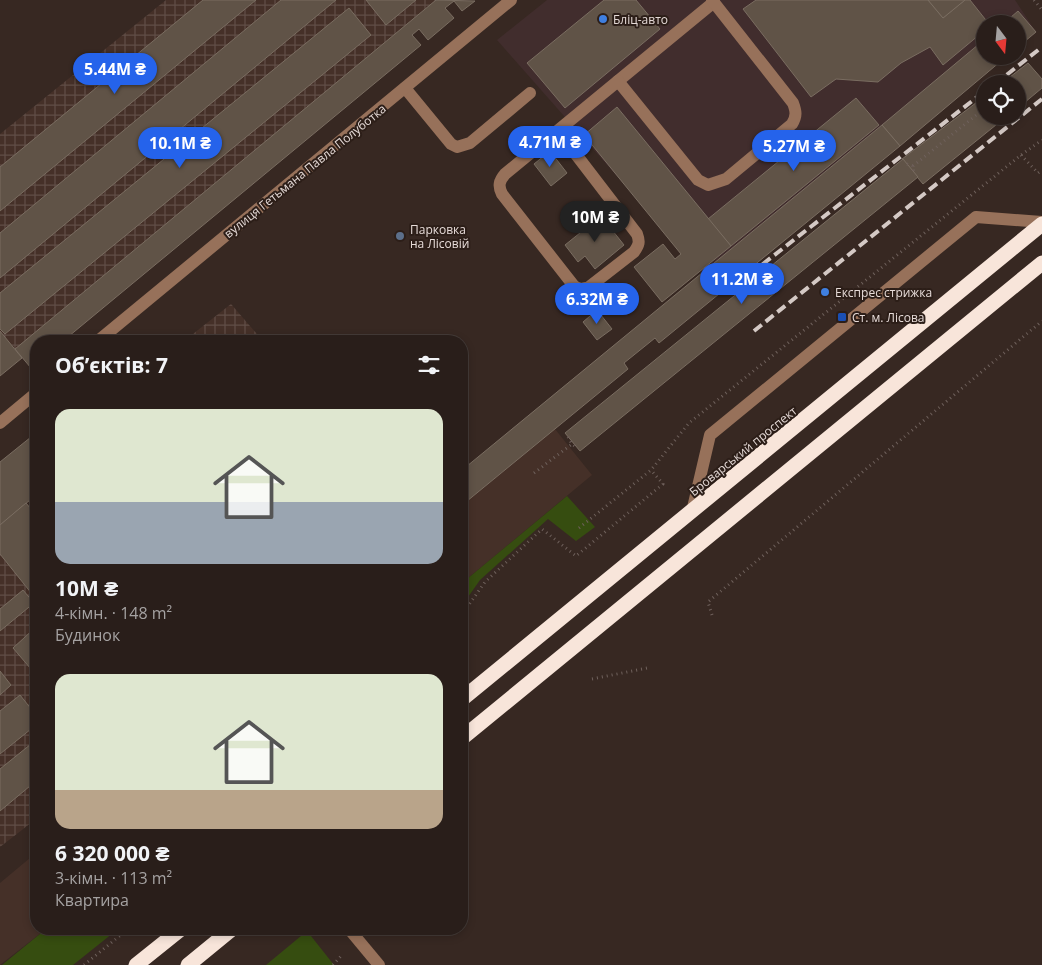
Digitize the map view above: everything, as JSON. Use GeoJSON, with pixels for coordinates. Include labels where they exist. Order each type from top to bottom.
{"type":"FeatureCollection","features":[{"type":"Feature","properties":{"kind":"highway","name":"Броварський проспект"},"geometry":{"type":"LineString","coordinates":[[468,694],[1042,223]]}},
{"type":"Feature","properties":{"kind":"highway"},"geometry":{"type":"LineString","coordinates":[[468,733],[1042,263]]}},
{"type":"Feature","properties":{"kind":"highway"},"geometry":{"type":"LineString","coordinates":[[136,965],[174,935]]}},
{"type":"Feature","properties":{"kind":"highway"},"geometry":{"type":"LineString","coordinates":[[188,965],[225,935]]}},
{"type":"Feature","properties":{"kind":"street","name":"вулиця Гетьмана Павла Полуботка"},"geometry":{"type":"LineString","coordinates":[[105,335],[511,0]]}},
{"type":"Feature","properties":{"kind":"street"},"geometry":{"type":"LineString","coordinates":[[558,131],[638,234],[639,240],[634,252],[584,289],[574,286],[502,194],[499,188],[500,181],[505,174],[713,1],[793,103],[796,118],[792,124],[726,179],[708,184],[698,180],[618,81]]}},
{"type":"Feature","properties":{"kind":"street"},"geometry":{"type":"LineString","coordinates":[[405,88],[451,144],[457,147],[470,143],[530,93]]}},
{"type":"Feature","properties":{"kind":"street"},"geometry":{"type":"LineString","coordinates":[[692,512],[710,435],[976,217],[1042,223]]}},
{"type":"Feature","properties":{"kind":"street"},"geometry":{"type":"LineString","coordinates":[[0,423],[30,398]]}},
{"type":"Feature","properties":{"kind":"street"},"geometry":{"type":"LineString","coordinates":[[354,935],[380,965]]}},
{"type":"Feature","properties":{"kind":"path"},"geometry":{"type":"LineString","coordinates":[[1034,0],[1042,10]]}},
{"type":"Feature","properties":{"kind":"path"},"geometry":{"type":"LineString","coordinates":[[913,166],[976,115]]}},
{"type":"Feature","properties":{"kind":"path"},"geometry":{"type":"LineString","coordinates":[[579,528],[651,470],[689,423],[1042,140]]}},
{"type":"Feature","properties":{"kind":"path"},"geometry":{"type":"LineString","coordinates":[[1021,155],[1038,173],[1042,170]]}},
{"type":"Feature","properties":{"kind":"path"},"geometry":{"type":"LineString","coordinates":[[906,164],[913,166]]}},
{"type":"Feature","properties":{"kind":"path"},"geometry":{"type":"LineString","coordinates":[[913,166],[914,173]]}},
{"type":"Feature","properties":{"kind":"path"},"geometry":{"type":"LineString","coordinates":[[712,615],[708,602],[1042,321]]}},
{"type":"Feature","properties":{"kind":"path"},"geometry":{"type":"LineString","coordinates":[[568,437],[576,447]]}},
{"type":"Feature","properties":{"kind":"path"},"geometry":{"type":"LineString","coordinates":[[534,473],[572,444]]}},
{"type":"Feature","properties":{"kind":"path"},"geometry":{"type":"LineString","coordinates":[[468,606],[485,582],[542,529],[576,556],[663,484],[651,470]]}},
{"type":"Feature","properties":{"kind":"path"},"geometry":{"type":"LineString","coordinates":[[592,679],[648,668]]}},
{"type":"Feature","properties":{"kind":"path"},"geometry":{"type":"LineString","coordinates":[[84,965],[121,935]]}},
{"type":"Feature","properties":{"kind":"path"},"geometry":{"type":"LineString","coordinates":[[333,965],[342,955]]}},
{"type":"Feature","properties":{"kind":"shaded area"},"geometry":{"type":"Polygon","coordinates":[[[166,0],[436,0],[15,349],[0,331],[0,134],[166,0]]]}},
{"type":"Feature","properties":{"kind":"shaded area"},"geometry":{"type":"Polygon","coordinates":[[[547,0],[1015,0],[1025,15],[976,15],[976,65],[996,65],[984,75],[976,75],[976,82],[900,146],[713,285],[497,40],[547,0]]]}},
{"type":"Feature","properties":{"kind":"shaded area"},"geometry":{"type":"Polygon","coordinates":[[[1026,17],[1036,32],[1026,40],[1026,17]]]}},
{"type":"Feature","properties":{"kind":"shaded area"},"geometry":{"type":"Polygon","coordinates":[[[231,304],[258,335],[192,335],[231,304]]]}},
{"type":"Feature","properties":{"kind":"shaded area"},"geometry":{"type":"Polygon","coordinates":[[[555,429],[592,475],[468,578],[468,500],[555,429]]]}},
{"type":"Feature","properties":{"kind":"shaded area"},"geometry":{"type":"Polygon","coordinates":[[[0,554],[30,592],[30,824],[0,847],[0,554]]]}},
{"type":"Feature","properties":{"kind":"shaded area"},"geometry":{"type":"Polygon","coordinates":[[[30,858],[30,935],[38,935],[0,965],[0,883],[30,858]]]}},
{"type":"Feature","properties":{"kind":"green space"},"geometry":{"type":"Polygon","coordinates":[[[567,496],[595,527],[576,541],[548,519],[480,580],[468,597],[468,578],[567,496]]]}},
{"type":"Feature","properties":{"kind":"green space"},"geometry":{"type":"Polygon","coordinates":[[[39,935],[110,935],[73,965],[2,965],[39,935]]]}},
{"type":"Feature","properties":{"kind":"green space"},"geometry":{"type":"Polygon","coordinates":[[[302,935],[310,935],[334,965],[266,965],[302,935]]]}},
{"type":"Feature","properties":{"kind":"building"},"geometry":{"type":"Polygon","coordinates":[[[203,0],[256,0],[0,211],[0,167],[203,0]]]}},
{"type":"Feature","properties":{"kind":"building"},"geometry":{"type":"Polygon","coordinates":[[[281,0],[336,0],[0,278],[0,233],[281,0]]]}},
{"type":"Feature","properties":{"kind":"building"},"geometry":{"type":"Polygon","coordinates":[[[366,0],[416,0],[386,25],[366,0]]]}},
{"type":"Feature","properties":{"kind":"building"},"geometry":{"type":"Polygon","coordinates":[[[436,0],[475,1],[462,11],[454,1],[445,8],[454,18],[428,40],[419,29],[412,35],[421,45],[70,335],[32,335],[436,0]]]}},
{"type":"Feature","properties":{"kind":"building"},"geometry":{"type":"Polygon","coordinates":[[[604,0],[636,0],[660,29],[565,108],[527,63],[604,0]]]}},
{"type":"Feature","properties":{"kind":"building"},"geometry":{"type":"Polygon","coordinates":[[[756,0],[928,0],[943,18],[965,0],[970,0],[982,15],[976,15],[976,38],[943,65],[930,47],[901,63],[878,82],[836,79],[811,97],[743,9],[756,0]]]}},
{"type":"Feature","properties":{"kind":"building"},"geometry":{"type":"Polygon","coordinates":[[[928,0],[965,0],[943,18],[928,0]]]}},
{"type":"Feature","properties":{"kind":"building"},"geometry":{"type":"Polygon","coordinates":[[[349,8],[371,35],[5,334],[0,329],[0,293],[349,8]]]}},
{"type":"Feature","properties":{"kind":"building"},"geometry":{"type":"Polygon","coordinates":[[[1018,11],[1021,15],[1013,15],[1018,11]]]}},
{"type":"Feature","properties":{"kind":"building"},"geometry":{"type":"Polygon","coordinates":[[[1026,20],[1036,32],[1026,40],[1026,20]]]}},
{"type":"Feature","properties":{"kind":"building"},"geometry":{"type":"Polygon","coordinates":[[[976,47],[976,65],[996,65],[984,75],[976,75],[976,82],[900,146],[882,125],[976,47]]]}},
{"type":"Feature","properties":{"kind":"building"},"geometry":{"type":"Polygon","coordinates":[[[1028,63],[1042,79],[1042,88],[1026,101],[1026,75],[1013,75],[1028,63]]]}},
{"type":"Feature","properties":{"kind":"building"},"geometry":{"type":"Polygon","coordinates":[[[856,98],[879,125],[731,246],[708,219],[856,98]]]}},
{"type":"Feature","properties":{"kind":"building"},"geometry":{"type":"Polygon","coordinates":[[[976,103],[976,125],[996,125],[923,184],[902,159],[976,103]]]}},
{"type":"Feature","properties":{"kind":"building"},"geometry":{"type":"Polygon","coordinates":[[[617,107],[731,246],[662,302],[634,267],[663,244],[675,259],[681,254],[584,135],[617,107]]]}},
{"type":"Feature","properties":{"kind":"building"},"geometry":{"type":"Polygon","coordinates":[[[882,125],[900,146],[659,343],[655,338],[624,363],[628,369],[468,500],[468,465],[882,125]]]}},
{"type":"Feature","properties":{"kind":"building"},"geometry":{"type":"Polygon","coordinates":[[[550,151],[567,173],[551,186],[534,164],[550,151]]]}},
{"type":"Feature","properties":{"kind":"building"},"geometry":{"type":"Polygon","coordinates":[[[903,159],[918,177],[580,451],[565,433],[903,159]]]}},
{"type":"Feature","properties":{"kind":"building"},"geometry":{"type":"Polygon","coordinates":[[[601,216],[624,245],[595,269],[585,256],[578,262],[565,245],[601,216]]]}},
{"type":"Feature","properties":{"kind":"building"},"geometry":{"type":"Polygon","coordinates":[[[597,310],[612,329],[597,340],[583,322],[597,310]]]}},
{"type":"Feature","properties":{"kind":"building"},"geometry":{"type":"Polygon","coordinates":[[[0,331],[22,358],[0,376],[0,331]]]}},
{"type":"Feature","properties":{"kind":"building"},"geometry":{"type":"Polygon","coordinates":[[[30,337],[30,367],[15,349],[30,337]]]}},
{"type":"Feature","properties":{"kind":"building"},"geometry":{"type":"Polygon","coordinates":[[[30,438],[30,500],[0,525],[0,462],[30,438]]]}},
{"type":"Feature","properties":{"kind":"building"},"geometry":{"type":"Polygon","coordinates":[[[26,503],[30,508],[30,592],[0,554],[0,525],[26,503]]]}},
{"type":"Feature","properties":{"kind":"building"},"geometry":{"type":"Polygon","coordinates":[[[23,590],[30,598],[30,606],[0,631],[0,609],[23,590]]]}},
{"type":"Feature","properties":{"kind":"building"},"geometry":{"type":"Polygon","coordinates":[[[30,632],[30,668],[13,648],[30,632]]]}},
{"type":"Feature","properties":{"kind":"building"},"geometry":{"type":"Polygon","coordinates":[[[0,671],[11,685],[0,695],[0,671]]]}},
{"type":"Feature","properties":{"kind":"building"},"geometry":{"type":"Polygon","coordinates":[[[20,695],[30,708],[30,730],[0,754],[0,711],[20,695]]]}},
{"type":"Feature","properties":{"kind":"building"},"geometry":{"type":"Polygon","coordinates":[[[30,745],[30,786],[0,811],[0,769],[30,745]]]}},
{"type":"Feature","properties":{"kind":"railway"},"geometry":{"type":"LineString","coordinates":[[1006,75],[1042,47]]}},
{"type":"Feature","properties":{"kind":"railway"},"geometry":{"type":"LineString","coordinates":[[727,292],[976,98]]}},
{"type":"Feature","properties":{"kind":"railway"},"geometry":{"type":"LineString","coordinates":[[754,331],[1042,99]]}},
{"type":"Feature","properties":{"kind":"place","name":"Бліц-авто"},"geometry":{"type":"Point","coordinates":[603,19]}},
{"type":"Feature","properties":{"kind":"place","name":"Парковка на Лісовій"},"geometry":{"type":"Point","coordinates":[400,236]}},
{"type":"Feature","properties":{"kind":"place","name":"Експрес стрижка"},"geometry":{"type":"Point","coordinates":[825,292]}},
{"type":"Feature","properties":{"kind":"place","name":"Ст. м. Лісова"},"geometry":{"type":"Point","coordinates":[842,317]}}]}
